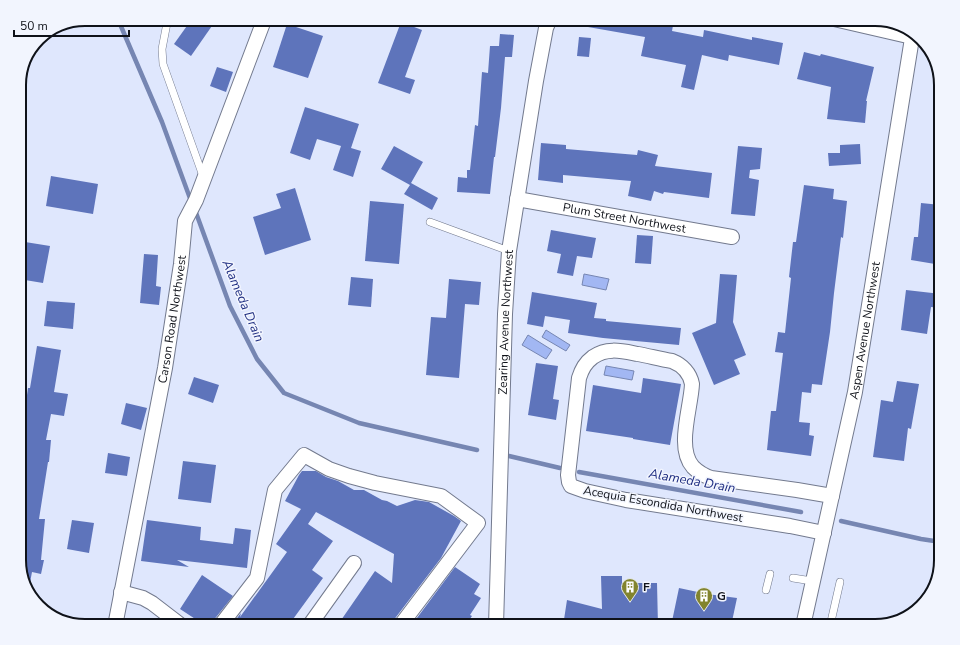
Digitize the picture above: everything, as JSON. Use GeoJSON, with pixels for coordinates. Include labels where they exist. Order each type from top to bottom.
{"type":"FeatureCollection","features":[{"type":"Feature","properties":{"kind":"street","name":"Carson Road Northwest"},"geometry":{"type":"LineString","coordinates":[[116,619],[165,368],[181,264],[185,221],[196,200],[262,26]]}},
{"type":"Feature","properties":{"kind":"street","name":"Zearing Avenue Northwest"},"geometry":{"type":"LineString","coordinates":[[496,619],[505,314],[509,251],[536,81],[547,26]]}},
{"type":"Feature","properties":{"kind":"street"},"geometry":{"type":"LineString","coordinates":[[871,26],[899,31]]}},
{"type":"Feature","properties":{"kind":"street","name":"Aspen Avenue Northwest"},"geometry":{"type":"LineString","coordinates":[[804,619],[855,392],[912,39]]}},
{"type":"Feature","properties":{"kind":"street","name":"Plum Street Northwest"},"geometry":{"type":"LineString","coordinates":[[517,199],[732,237]]}},
{"type":"Feature","properties":{"kind":"street","name":"Acequia Escondida Northwest"},"geometry":{"type":"LineString","coordinates":[[824,533],[790,526],[626,500],[586,492],[571,486],[568,475],[581,371],[589,360],[600,352],[608,350],[672,361],[679,364],[687,373],[692,384],[685,440],[686,453],[689,462],[694,468],[704,475],[712,478],[832,496]]}},
{"type":"Feature","properties":{"kind":"street"},"geometry":{"type":"LineString","coordinates":[[225,619],[257,578],[275,490],[304,455],[329,469],[349,476],[375,483],[441,496],[478,523],[405,619]]}},
{"type":"Feature","properties":{"kind":"street"},"geometry":{"type":"LineString","coordinates":[[313,619],[354,563]]}},
{"type":"Feature","properties":{"kind":"street"},"geometry":{"type":"LineString","coordinates":[[121,592],[143,598],[173,619]]}},
{"type":"Feature","properties":{"kind":"lane"},"geometry":{"type":"LineString","coordinates":[[166,26],[162,49],[163,64],[204,178]]}},
{"type":"Feature","properties":{"kind":"lane"},"geometry":{"type":"LineString","coordinates":[[430,222],[509,251]]}},
{"type":"Feature","properties":{"kind":"lane"},"geometry":{"type":"LineString","coordinates":[[766,590],[770,574]]}},
{"type":"Feature","properties":{"kind":"lane"},"geometry":{"type":"LineString","coordinates":[[793,578],[812,581]]}},
{"type":"Feature","properties":{"kind":"lane"},"geometry":{"type":"LineString","coordinates":[[832,619],[840,582]]}},
{"type":"Feature","properties":{"kind":"water"},"geometry":{"type":"Polygon","coordinates":[[[584,274],[609,279],[606,290],[582,285],[584,274]]]}},
{"type":"Feature","properties":{"kind":"water"},"geometry":{"type":"Polygon","coordinates":[[[546,330],[570,345],[566,351],[542,337],[546,330]]]}},
{"type":"Feature","properties":{"kind":"water"},"geometry":{"type":"Polygon","coordinates":[[[528,335],[552,350],[546,359],[522,345],[528,335]]]}},
{"type":"Feature","properties":{"kind":"water"},"geometry":{"type":"Polygon","coordinates":[[[606,366],[634,371],[632,380],[604,375],[606,366]]]}},
{"type":"Feature","properties":{"kind":"building"},"geometry":{"type":"Polygon","coordinates":[[[187,26],[212,26],[191,56],[174,44],[187,26]]]}},
{"type":"Feature","properties":{"kind":"building"},"geometry":{"type":"Polygon","coordinates":[[[286,26],[293,26],[323,36],[308,78],[273,67],[286,26]]]}},
{"type":"Feature","properties":{"kind":"building"},"geometry":{"type":"Polygon","coordinates":[[[399,26],[412,26],[422,30],[405,77],[415,80],[410,94],[378,83],[399,26]]]}},
{"type":"Feature","properties":{"kind":"building"},"geometry":{"type":"Polygon","coordinates":[[[673,26],[672,31],[703,37],[704,30],[752,40],[752,37],[783,43],[779,65],[729,55],[728,61],[702,55],[694,90],[681,87],[686,65],[641,56],[645,37],[588,27],[673,26]]]}},
{"type":"Feature","properties":{"kind":"building"},"geometry":{"type":"Polygon","coordinates":[[[500,34],[514,35],[512,57],[505,57],[501,108],[490,194],[457,192],[458,177],[467,178],[467,170],[470,170],[475,125],[478,126],[482,72],[488,73],[490,46],[499,46],[500,34]]]}},
{"type":"Feature","properties":{"kind":"building"},"geometry":{"type":"Polygon","coordinates":[[[579,37],[591,38],[589,57],[577,56],[579,37]]]}},
{"type":"Feature","properties":{"kind":"building"},"geometry":{"type":"Polygon","coordinates":[[[804,52],[820,56],[821,54],[874,67],[866,101],[865,123],[827,119],[831,87],[797,79],[804,52]]]}},
{"type":"Feature","properties":{"kind":"building"},"geometry":{"type":"Polygon","coordinates":[[[217,67],[233,72],[226,92],[210,86],[217,67]]]}},
{"type":"Feature","properties":{"kind":"building"},"geometry":{"type":"Polygon","coordinates":[[[305,107],[359,124],[351,148],[361,151],[353,177],[333,170],[341,146],[317,139],[310,160],[290,153],[305,107]]]}},
{"type":"Feature","properties":{"kind":"building"},"geometry":{"type":"Polygon","coordinates":[[[541,143],[566,145],[566,149],[637,155],[638,150],[658,155],[655,166],[712,173],[709,198],[664,192],[663,194],[654,191],[651,201],[628,196],[631,181],[563,175],[563,183],[538,180],[541,143]]]}},
{"type":"Feature","properties":{"kind":"building"},"geometry":{"type":"Polygon","coordinates":[[[860,144],[861,164],[829,166],[828,153],[840,153],[840,145],[860,144]]]}},
{"type":"Feature","properties":{"kind":"building"},"geometry":{"type":"Polygon","coordinates":[[[394,146],[423,162],[411,183],[438,198],[432,210],[404,194],[410,185],[381,169],[394,146]]]}},
{"type":"Feature","properties":{"kind":"building"},"geometry":{"type":"Polygon","coordinates":[[[738,146],[762,148],[760,169],[750,170],[749,178],[759,180],[755,216],[731,214],[738,146]]]}},
{"type":"Feature","properties":{"kind":"building"},"geometry":{"type":"Polygon","coordinates":[[[51,176],[98,184],[93,214],[46,206],[51,176]]]}},
{"type":"Feature","properties":{"kind":"building"},"geometry":{"type":"Polygon","coordinates":[[[804,185],[834,189],[833,199],[847,201],[822,385],[812,384],[811,393],[802,392],[799,422],[810,423],[809,435],[814,436],[811,456],[767,450],[771,411],[776,411],[783,353],[775,352],[778,332],[785,333],[793,242],[796,242],[804,185]]]}},
{"type":"Feature","properties":{"kind":"building"},"geometry":{"type":"Polygon","coordinates":[[[295,188],[311,240],[265,255],[253,217],[281,208],[276,194],[295,188]]]}},
{"type":"Feature","properties":{"kind":"building"},"geometry":{"type":"Polygon","coordinates":[[[370,201],[404,204],[399,264],[365,261],[370,201]]]}},
{"type":"Feature","properties":{"kind":"building"},"geometry":{"type":"Polygon","coordinates":[[[921,203],[934,204],[934,264],[911,260],[914,237],[918,237],[921,203]]]}},
{"type":"Feature","properties":{"kind":"building"},"geometry":{"type":"Polygon","coordinates":[[[551,230],[596,238],[592,258],[577,256],[573,276],[557,273],[561,254],[547,251],[551,230]]]}},
{"type":"Feature","properties":{"kind":"building"},"geometry":{"type":"Polygon","coordinates":[[[637,235],[653,236],[651,264],[635,263],[637,235]]]}},
{"type":"Feature","properties":{"kind":"building"},"geometry":{"type":"Polygon","coordinates":[[[26,242],[50,246],[43,283],[26,280],[26,242]]]}},
{"type":"Feature","properties":{"kind":"building"},"geometry":{"type":"Polygon","coordinates":[[[144,254],[158,255],[156,286],[161,287],[159,305],[140,303],[144,254]]]}},
{"type":"Feature","properties":{"kind":"building"},"geometry":{"type":"Polygon","coordinates":[[[720,274],[737,275],[733,322],[746,355],[734,360],[740,374],[714,385],[692,333],[716,323],[720,274]]]}},
{"type":"Feature","properties":{"kind":"building"},"geometry":{"type":"Polygon","coordinates":[[[351,277],[373,279],[371,307],[348,305],[351,277]]]}},
{"type":"Feature","properties":{"kind":"building"},"geometry":{"type":"Polygon","coordinates":[[[449,279],[481,282],[479,305],[465,304],[459,378],[426,375],[431,317],[446,318],[449,279]]]}},
{"type":"Feature","properties":{"kind":"building"},"geometry":{"type":"Polygon","coordinates":[[[906,290],[934,293],[934,307],[931,307],[927,334],[901,330],[906,290]]]}},
{"type":"Feature","properties":{"kind":"building"},"geometry":{"type":"Polygon","coordinates":[[[532,292],[597,303],[594,318],[606,319],[606,321],[681,328],[679,345],[603,338],[568,333],[570,320],[545,316],[543,327],[527,324],[532,292]]]}},
{"type":"Feature","properties":{"kind":"building"},"geometry":{"type":"Polygon","coordinates":[[[47,301],[75,303],[73,329],[44,326],[47,301]]]}},
{"type":"Feature","properties":{"kind":"building"},"geometry":{"type":"Polygon","coordinates":[[[37,346],[61,350],[54,392],[68,394],[64,416],[51,414],[46,440],[51,440],[49,462],[39,519],[45,519],[41,560],[44,560],[41,574],[32,572],[30,581],[26,564],[26,402],[28,388],[30,388],[37,346]]]}},
{"type":"Feature","properties":{"kind":"building"},"geometry":{"type":"Polygon","coordinates":[[[536,363],[558,366],[553,399],[559,400],[556,420],[528,415],[536,363]]]}},
{"type":"Feature","properties":{"kind":"building"},"geometry":{"type":"Polygon","coordinates":[[[194,377],[219,385],[213,403],[188,394],[194,377]]]}},
{"type":"Feature","properties":{"kind":"building"},"geometry":{"type":"Polygon","coordinates":[[[643,378],[681,384],[670,445],[586,431],[593,385],[641,393],[643,378]]]}},
{"type":"Feature","properties":{"kind":"building"},"geometry":{"type":"Polygon","coordinates":[[[897,381],[919,384],[911,429],[908,428],[904,461],[873,457],[881,400],[893,402],[897,381]]]}},
{"type":"Feature","properties":{"kind":"building"},"geometry":{"type":"Polygon","coordinates":[[[126,403],[147,408],[141,430],[121,424],[126,403]]]}},
{"type":"Feature","properties":{"kind":"building"},"geometry":{"type":"Polygon","coordinates":[[[108,453],[130,457],[127,476],[105,473],[108,453]]]}},
{"type":"Feature","properties":{"kind":"building"},"geometry":{"type":"Polygon","coordinates":[[[183,461],[216,465],[211,503],[178,499],[183,461]]]}},
{"type":"Feature","properties":{"kind":"building"},"geometry":{"type":"Polygon","coordinates":[[[302,471],[316,471],[354,490],[364,490],[397,506],[415,500],[429,502],[461,521],[441,558],[395,619],[342,619],[375,571],[392,583],[394,554],[316,512],[308,524],[333,541],[312,570],[323,578],[293,619],[236,619],[241,613],[240,617],[287,552],[276,544],[301,509],[285,501],[302,471]]]}},
{"type":"Feature","properties":{"kind":"building"},"geometry":{"type":"Polygon","coordinates":[[[72,520],[94,523],[89,553],[67,549],[72,520]]]}},
{"type":"Feature","properties":{"kind":"building"},"geometry":{"type":"Polygon","coordinates":[[[147,520],[201,527],[200,540],[233,544],[235,528],[251,530],[247,568],[177,560],[189,567],[141,561],[147,520]]]}},
{"type":"Feature","properties":{"kind":"building"},"geometry":{"type":"Polygon","coordinates":[[[455,567],[480,584],[474,594],[481,598],[470,615],[472,616],[470,619],[416,619],[455,567]]]}},
{"type":"Feature","properties":{"kind":"building"},"geometry":{"type":"Polygon","coordinates":[[[202,575],[233,596],[215,619],[195,619],[180,609],[202,575]]]}},
{"type":"Feature","properties":{"kind":"building","name":"F"},"geometry":{"type":"Polygon","coordinates":[[[601,576],[622,576],[622,583],[657,583],[658,619],[564,619],[567,600],[602,609],[601,576]]]}},
{"type":"Feature","properties":{"kind":"building","name":"G"},"geometry":{"type":"Polygon","coordinates":[[[679,588],[737,598],[732,619],[672,619],[679,588]]]}},
{"type":"Feature","properties":{"kind":"waterway","name":"Alameda Drain"},"geometry":{"type":"LineString","coordinates":[[121,26],[162,122],[191,201]]}},
{"type":"Feature","properties":{"kind":"waterway","name":"Alameda Drain"},"geometry":{"type":"LineString","coordinates":[[195,210],[230,306],[257,359],[284,393],[359,423],[477,450]]}},
{"type":"Feature","properties":{"kind":"waterway","name":"Alameda Drain"},"geometry":{"type":"LineString","coordinates":[[509,456],[560,468]]}},
{"type":"Feature","properties":{"kind":"waterway","name":"Alameda Drain"},"geometry":{"type":"LineString","coordinates":[[579,472],[801,512]]}},
{"type":"Feature","properties":{"kind":"waterway","name":"Alameda Drain"},"geometry":{"type":"LineString","coordinates":[[841,521],[934,541]]}},
{"type":"Feature","properties":{"kind":"place","name":"F"},"geometry":{"type":"Point","coordinates":[630,602]}},
{"type":"Feature","properties":{"kind":"place","name":"G"},"geometry":{"type":"Point","coordinates":[704,611]}}]}
